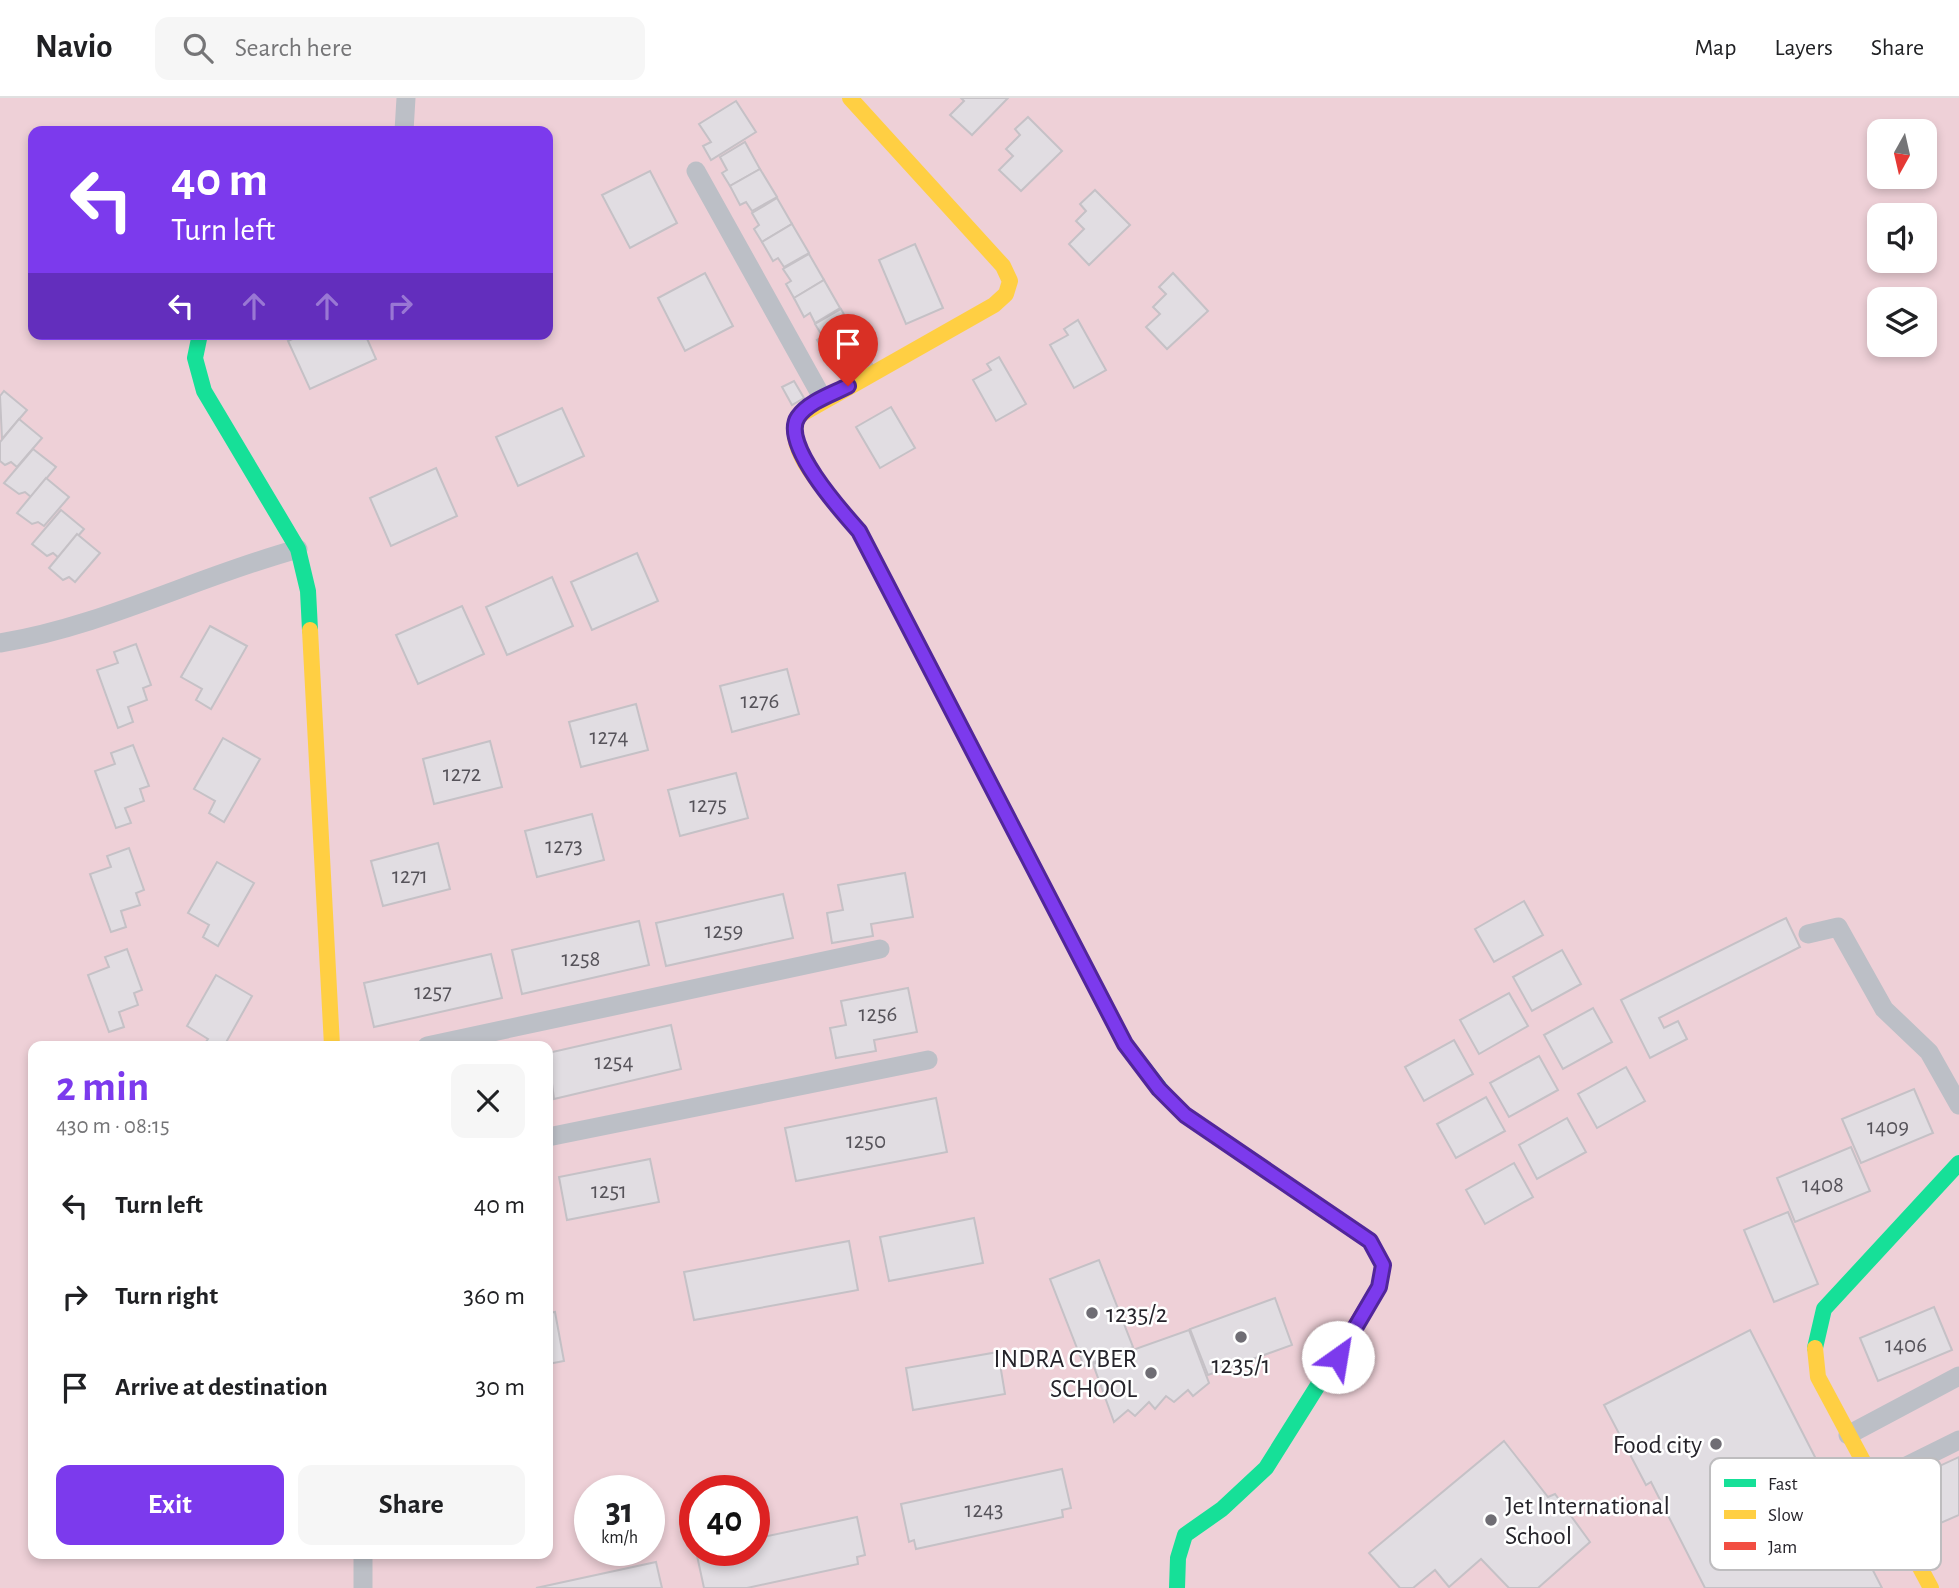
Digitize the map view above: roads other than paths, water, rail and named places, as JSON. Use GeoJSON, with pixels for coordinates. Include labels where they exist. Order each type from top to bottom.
{"type":"FeatureCollection","features":[{"type":"Feature","properties":{"kind":"street"},"geometry":{"type":"LineString","coordinates":[[404,126],[406,98]]}},
{"type":"Feature","properties":{"kind":"street"},"geometry":{"type":"LineString","coordinates":[[850,98],[1003,266],[1010,281],[1006,294],[994,305],[806,409],[796,419],[794,434],[808,463],[865,542],[1125,1044],[1159,1089],[1185,1115],[1370,1241],[1383,1265],[1379,1287],[1352,1335],[1266,1468],[1222,1509],[1185,1535],[1178,1558],[1177,1588]]}},
{"type":"Feature","properties":{"kind":"street"},"geometry":{"type":"LineString","coordinates":[[696,172],[823,399]]}},
{"type":"Feature","properties":{"kind":"street"},"geometry":{"type":"LineString","coordinates":[[199,340],[195,358],[204,391],[298,550],[308,591],[332,1041]]}},
{"type":"Feature","properties":{"kind":"street"},"geometry":{"type":"LineString","coordinates":[[0,643],[62,629],[184,590],[254,561],[298,550]]}},
{"type":"Feature","properties":{"kind":"street"},"geometry":{"type":"LineString","coordinates":[[1808,934],[1838,927],[1884,1009],[1929,1052],[1959,1105]]}},
{"type":"Feature","properties":{"kind":"street"},"geometry":{"type":"LineString","coordinates":[[450,1041],[880,949]]}},
{"type":"Feature","properties":{"kind":"street"},"geometry":{"type":"LineString","coordinates":[[553,1136],[928,1060]]}},
{"type":"Feature","properties":{"kind":"street"},"geometry":{"type":"LineString","coordinates":[[1861,1458],[1818,1377],[1814,1352],[1824,1309],[1959,1163]]}},
{"type":"Feature","properties":{"kind":"street"},"geometry":{"type":"LineString","coordinates":[[1849,1435],[1959,1376]]}},
{"type":"Feature","properties":{"kind":"street"},"geometry":{"type":"LineString","coordinates":[[1923,1458],[1959,1440]]}},
{"type":"Feature","properties":{"kind":"street"},"geometry":{"type":"LineString","coordinates":[[363,1559],[363,1588]]}},
{"type":"Feature","properties":{"kind":"street"},"geometry":{"type":"LineString","coordinates":[[1921,1570],[1931,1588]]}},
{"type":"Feature","properties":{"kind":"place","name":"1235/2"},"geometry":{"type":"Point","coordinates":[1092,1313]}},
{"type":"Feature","properties":{"kind":"place","name":"1235/1"},"geometry":{"type":"Point","coordinates":[1241,1337]}},
{"type":"Feature","properties":{"kind":"place","name":"INDRA CYBER SCHOOL"},"geometry":{"type":"Point","coordinates":[1151,1373]}},
{"type":"Feature","properties":{"kind":"place","name":"Food city"},"geometry":{"type":"Point","coordinates":[1716,1444]}},
{"type":"Feature","properties":{"kind":"place","name":"Jet International School"},"geometry":{"type":"Point","coordinates":[1491,1520]}}]}
